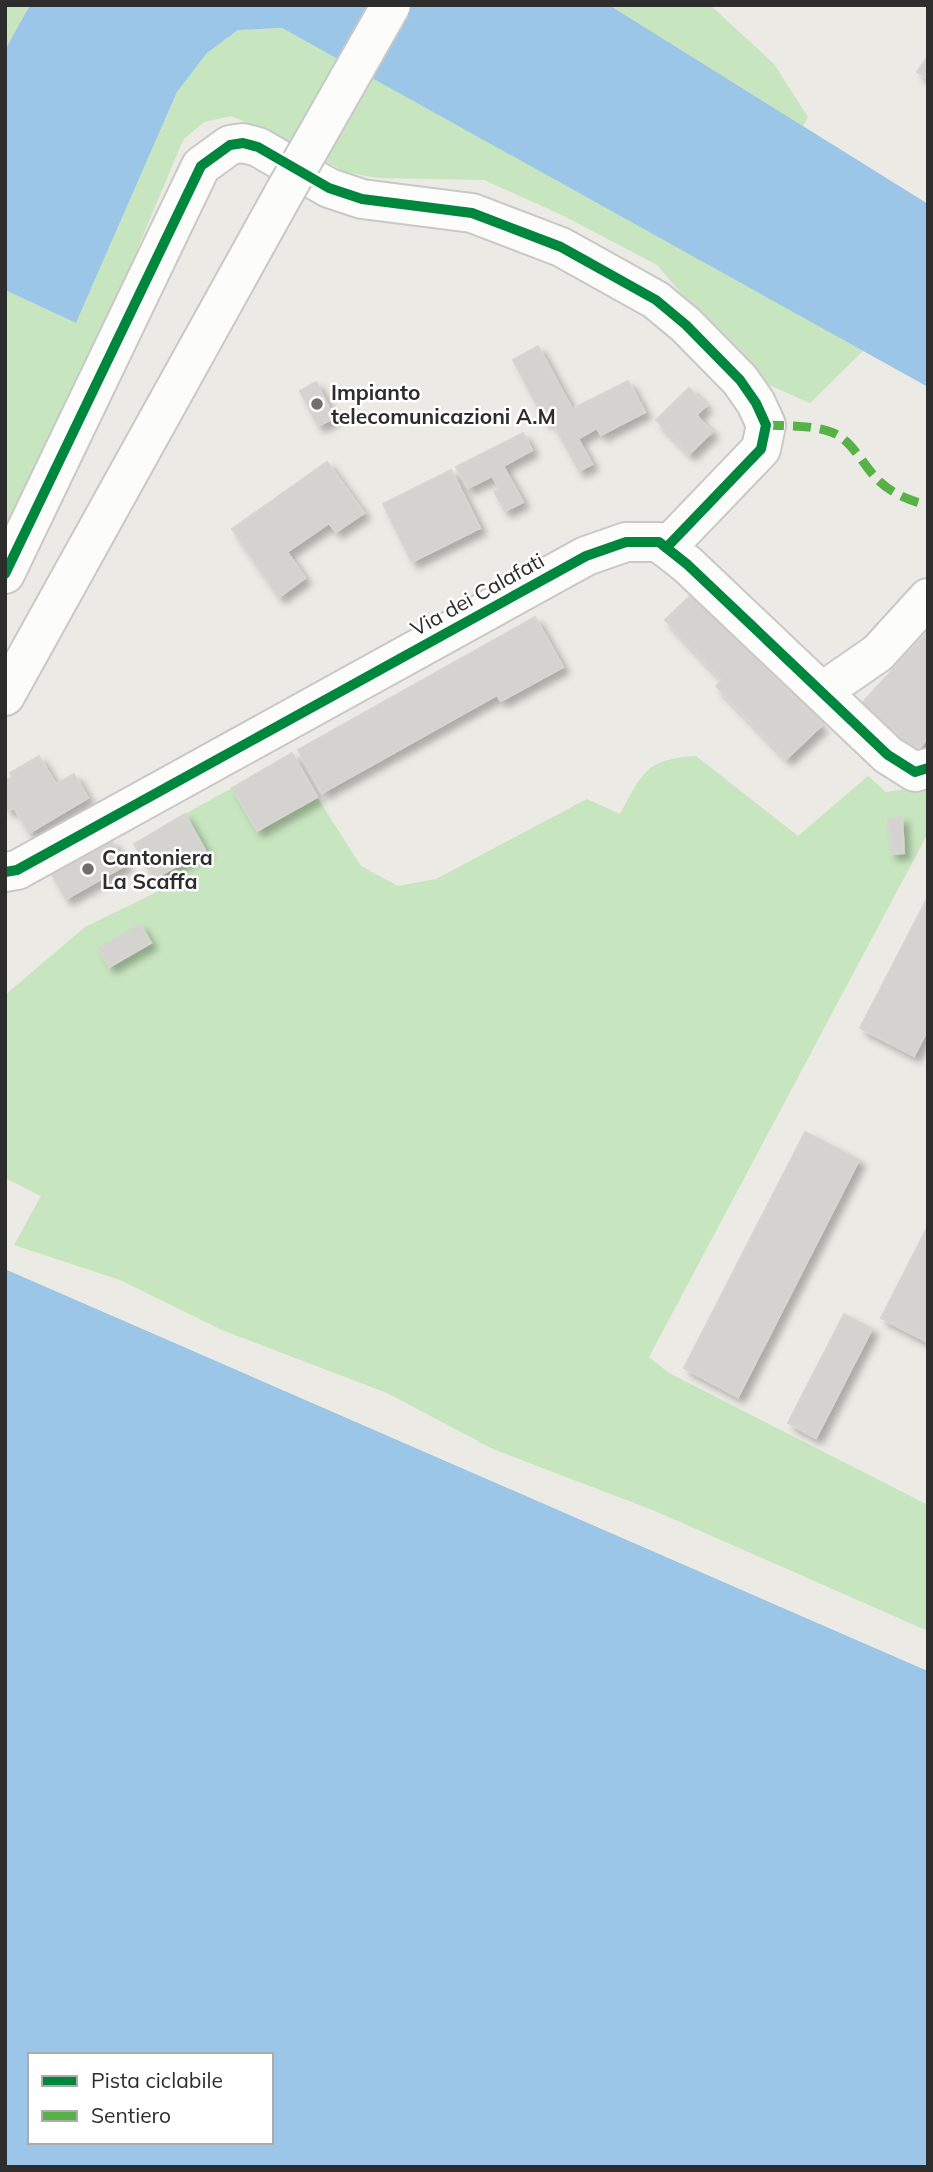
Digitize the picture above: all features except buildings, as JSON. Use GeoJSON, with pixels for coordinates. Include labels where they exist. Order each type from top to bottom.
{"type":"FeatureCollection","features":[{"type":"Feature","properties":{"kind":"street"},"geometry":{"type":"LineString","coordinates":[[5,696],[391,5]]}},
{"type":"Feature","properties":{"kind":"street"},"geometry":{"type":"LineString","coordinates":[[5,574],[201,166],[230,145],[243,143],[258,147],[329,188],[362,199],[472,213],[561,247],[656,300],[686,325],[740,380],[766,425],[761,449],[666,548],[823,691],[888,755],[915,772],[928,768]]}},
{"type":"Feature","properties":{"kind":"street","name":"Via dei Calafati"},"geometry":{"type":"LineString","coordinates":[[5,872],[17,870],[586,556],[626,541],[659,542],[666,548]]}},
{"type":"Feature","properties":{"kind":"street"},"geometry":{"type":"LineString","coordinates":[[823,691],[878,653],[928,598]]}},
{"type":"Feature","properties":{"kind":"green space"},"geometry":{"type":"Polygon","coordinates":[[[5,5],[30,5],[5,50],[5,5]]]}},
{"type":"Feature","properties":{"kind":"green space"},"geometry":{"type":"Polygon","coordinates":[[[609,5],[710,5],[774,64],[808,117],[803,126],[609,5]]]}},
{"type":"Feature","properties":{"kind":"green space"},"geometry":{"type":"Polygon","coordinates":[[[282,28],[863,351],[810,403],[753,378],[657,265],[562,215],[484,180],[378,178],[345,172],[284,138],[231,116],[204,122],[183,140],[101,336],[5,531],[5,290],[76,323],[177,92],[207,53],[238,30],[282,28]]]}},
{"type":"Feature","properties":{"kind":"green space"},"geometry":{"type":"Polygon","coordinates":[[[696,756],[798,836],[868,776],[886,792],[928,785],[928,833],[649,1357],[669,1373],[928,1505],[928,1631],[655,1511],[493,1449],[387,1393],[222,1330],[120,1280],[14,1245],[41,1196],[5,1178],[5,995],[85,927],[163,889],[154,879],[205,850],[185,814],[232,788],[257,831],[317,797],[361,866],[398,886],[436,879],[587,799],[620,814],[648,770],[666,760],[696,756]]]}},
{"type":"Feature","properties":{"kind":"water"},"geometry":{"type":"Polygon","coordinates":[[[30,5],[609,5],[928,204],[928,387],[282,28],[238,30],[207,53],[177,92],[76,323],[5,290],[5,50],[30,5]]]}},
{"type":"Feature","properties":{"kind":"water"},"geometry":{"type":"Polygon","coordinates":[[[5,1269],[928,1671],[928,2167],[5,2167],[5,1269]]]}},
{"type":"Feature","properties":{"kind":"pier"},"geometry":{"type":"Polygon","coordinates":[[[5,1265],[928,1667],[928,1671],[5,1269],[5,1265]]]}},
{"type":"Feature","properties":{"kind":"marked path"},"geometry":{"type":"LineString","coordinates":[[766,425],[816,428],[838,435],[887,488],[928,505]]}},
{"type":"Feature","properties":{"kind":"cycle path"},"geometry":{"type":"LineString","coordinates":[[5,574],[201,166],[230,145],[243,143],[258,147],[329,188],[362,199],[472,213],[561,247],[656,300],[686,325],[740,380],[756,403],[766,425],[761,449],[666,548]]}},
{"type":"Feature","properties":{"kind":"cycle path"},"geometry":{"type":"LineString","coordinates":[[5,872],[17,870],[586,556],[626,542],[659,542],[688,565],[888,755],[915,772],[928,768]]}},
{"type":"Feature","properties":{"kind":"place","name":"Impianto telecomunicazioni A.M"},"geometry":{"type":"Point","coordinates":[317,404]}},
{"type":"Feature","properties":{"kind":"place","name":"Cantoniera La Scaffa"},"geometry":{"type":"Point","coordinates":[88,869]}}]}
